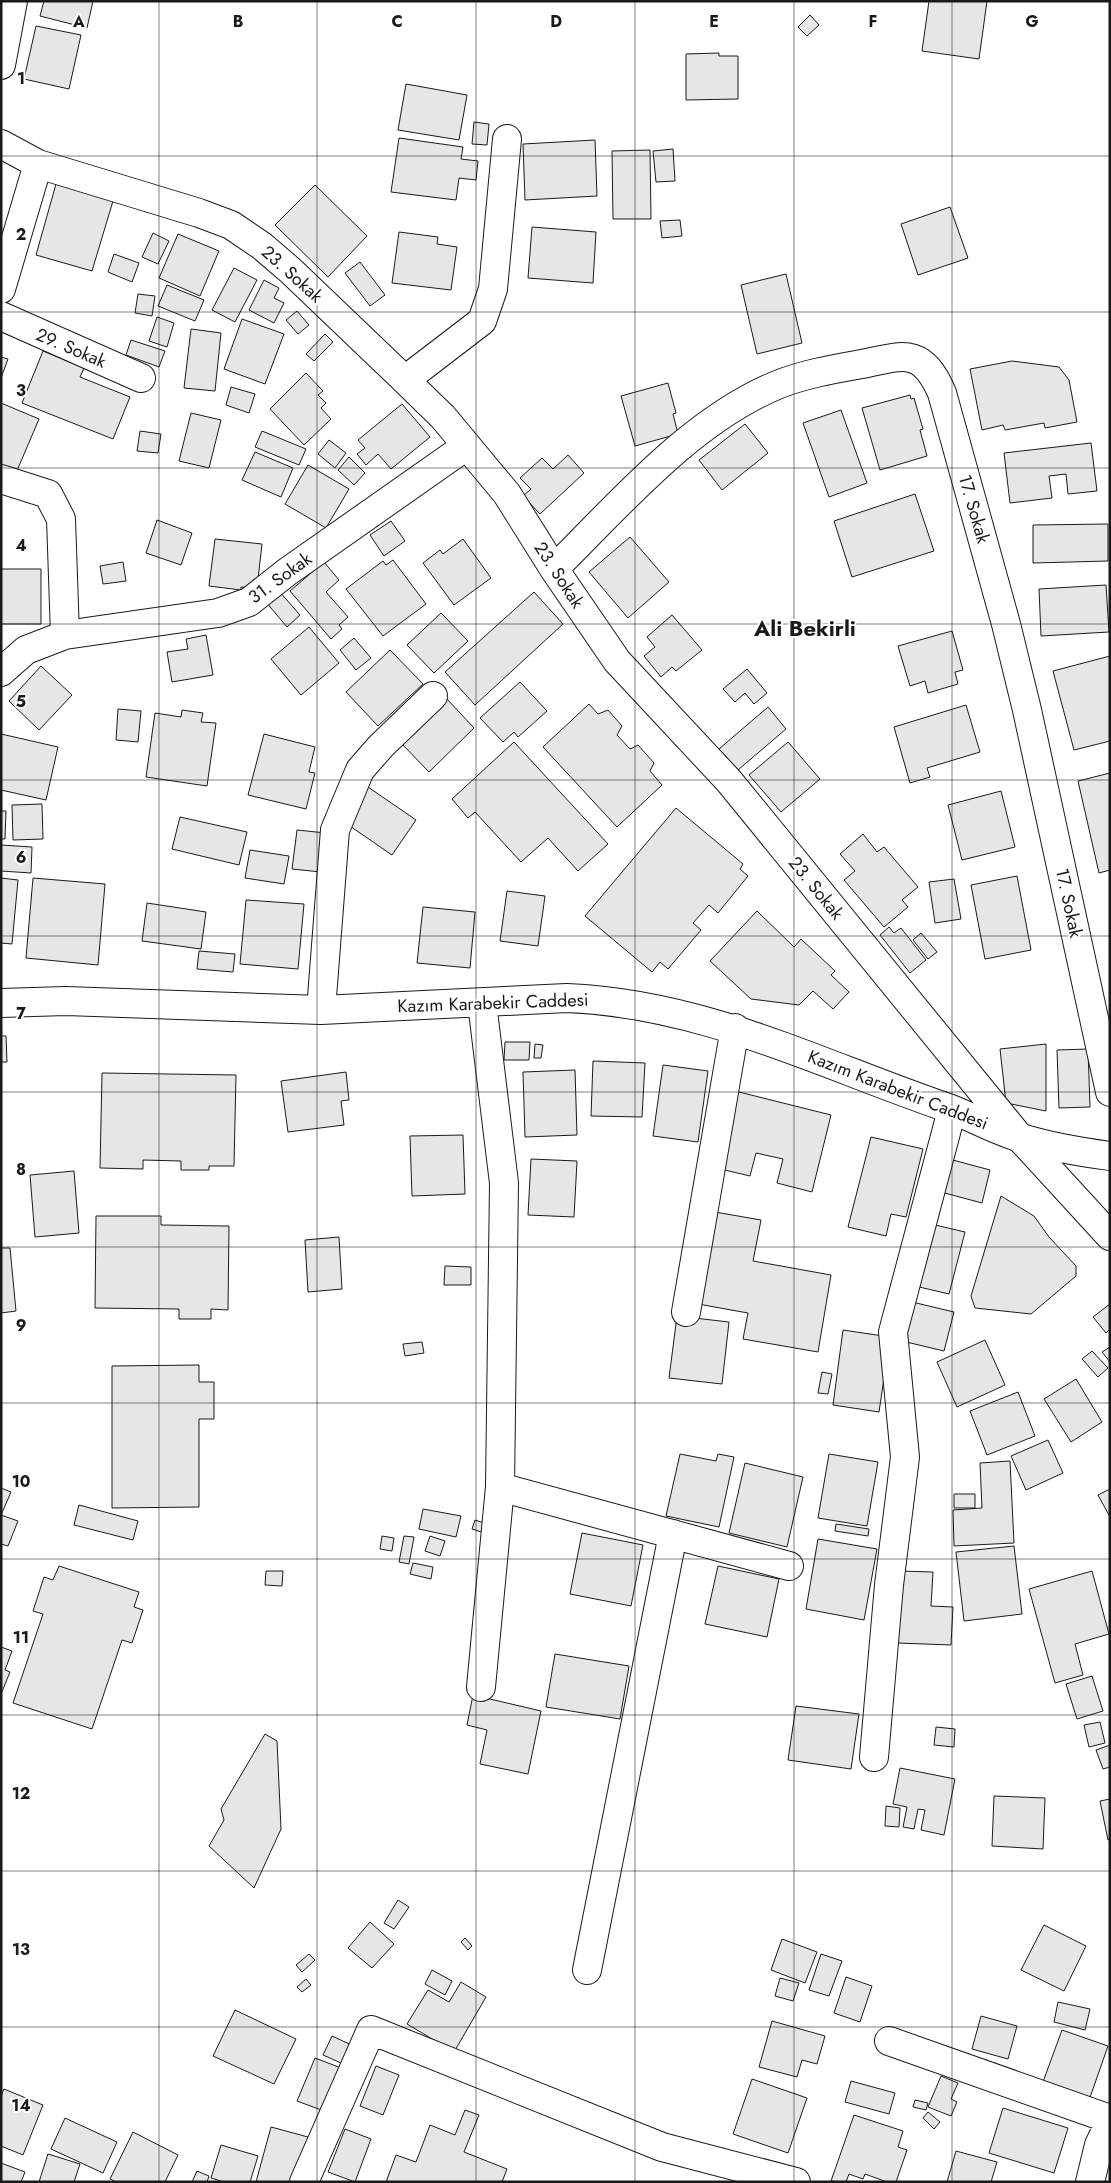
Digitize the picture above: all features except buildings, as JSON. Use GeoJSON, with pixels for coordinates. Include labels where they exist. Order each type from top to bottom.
{"type":"FeatureCollection","features":[{"type":"Feature","properties":{"kind":"street"},"geometry":{"type":"LineString","coordinates":[[1,65],[13,1]]}},
{"type":"Feature","properties":{"kind":"street"},"geometry":{"type":"LineString","coordinates":[[405,380],[482,321],[493,289],[507,139]]}},
{"type":"Feature","properties":{"kind":"street","name":"23. Sokak"},"geometry":{"type":"LineString","coordinates":[[1,144],[38,164],[153,198],[232,225],[262,246],[284,265],[443,417],[465,447],[507,494],[554,569],[617,661],[729,781],[1020,1138],[1110,1236]]}},
{"type":"Feature","properties":{"kind":"street"},"geometry":{"type":"LineString","coordinates":[[1,289],[38,164]]}},
{"type":"Feature","properties":{"kind":"street","name":"29. Sokak"},"geometry":{"type":"LineString","coordinates":[[1,316],[141,378]]}},
{"type":"Feature","properties":{"kind":"street","name":"17. Sokak"},"geometry":{"type":"LineString","coordinates":[[554,569],[679,447],[705,426],[778,384],[828,370],[902,356],[921,362],[933,373],[942,392],[1023,691],[1110,1092]]}},
{"type":"Feature","properties":{"kind":"street","name":"31. Sokak"},"geometry":{"type":"LineString","coordinates":[[1,672],[26,650],[65,635],[218,613],[249,602],[287,572],[465,447]]}},
{"type":"Feature","properties":{"kind":"street"},"geometry":{"type":"LineString","coordinates":[[1,479],[48,494],[61,518],[65,635]]}},
{"type":"Feature","properties":{"kind":"street"},"geometry":{"type":"LineString","coordinates":[[321,1010],[335,830],[360,770],[381,746],[433,696]]}},
{"type":"Feature","properties":{"kind":"street","name":"Kazım Karabekir Caddesi"},"geometry":{"type":"LineString","coordinates":[[1,1003],[66,1001],[321,1010],[567,998],[606,1000],[658,1008],[735,1028],[952,1110],[1020,1138],[1081,1152],[1110,1156]]}},
{"type":"Feature","properties":{"kind":"street"},"geometry":{"type":"LineString","coordinates":[[481,1686],[500,1487],[504,1183],[482,1003]]}},
{"type":"Feature","properties":{"kind":"street"},"geometry":{"type":"LineString","coordinates":[[686,1312],[735,1028]]}},
{"type":"Feature","properties":{"kind":"street"},"geometry":{"type":"LineString","coordinates":[[874,1757],[889,1585],[905,1456],[894,1332],[952,1110]]}},
{"type":"Feature","properties":{"kind":"street"},"geometry":{"type":"LineString","coordinates":[[500,1487],[789,1566]]}},
{"type":"Feature","properties":{"kind":"street"},"geometry":{"type":"LineString","coordinates":[[587,1970],[673,1534]]}},
{"type":"Feature","properties":{"kind":"street"},"geometry":{"type":"LineString","coordinates":[[304,2182],[371,2030],[662,2147],[796,2182]]}},
{"type":"Feature","properties":{"kind":"street"},"geometry":{"type":"LineString","coordinates":[[889,2041],[1107,2134],[1090,2182]]}},
{"type":"Feature","properties":{"kind":"district","name":"Ali Bekirli"},"geometry":{"type":"Point","coordinates":[805,628]}}]}
